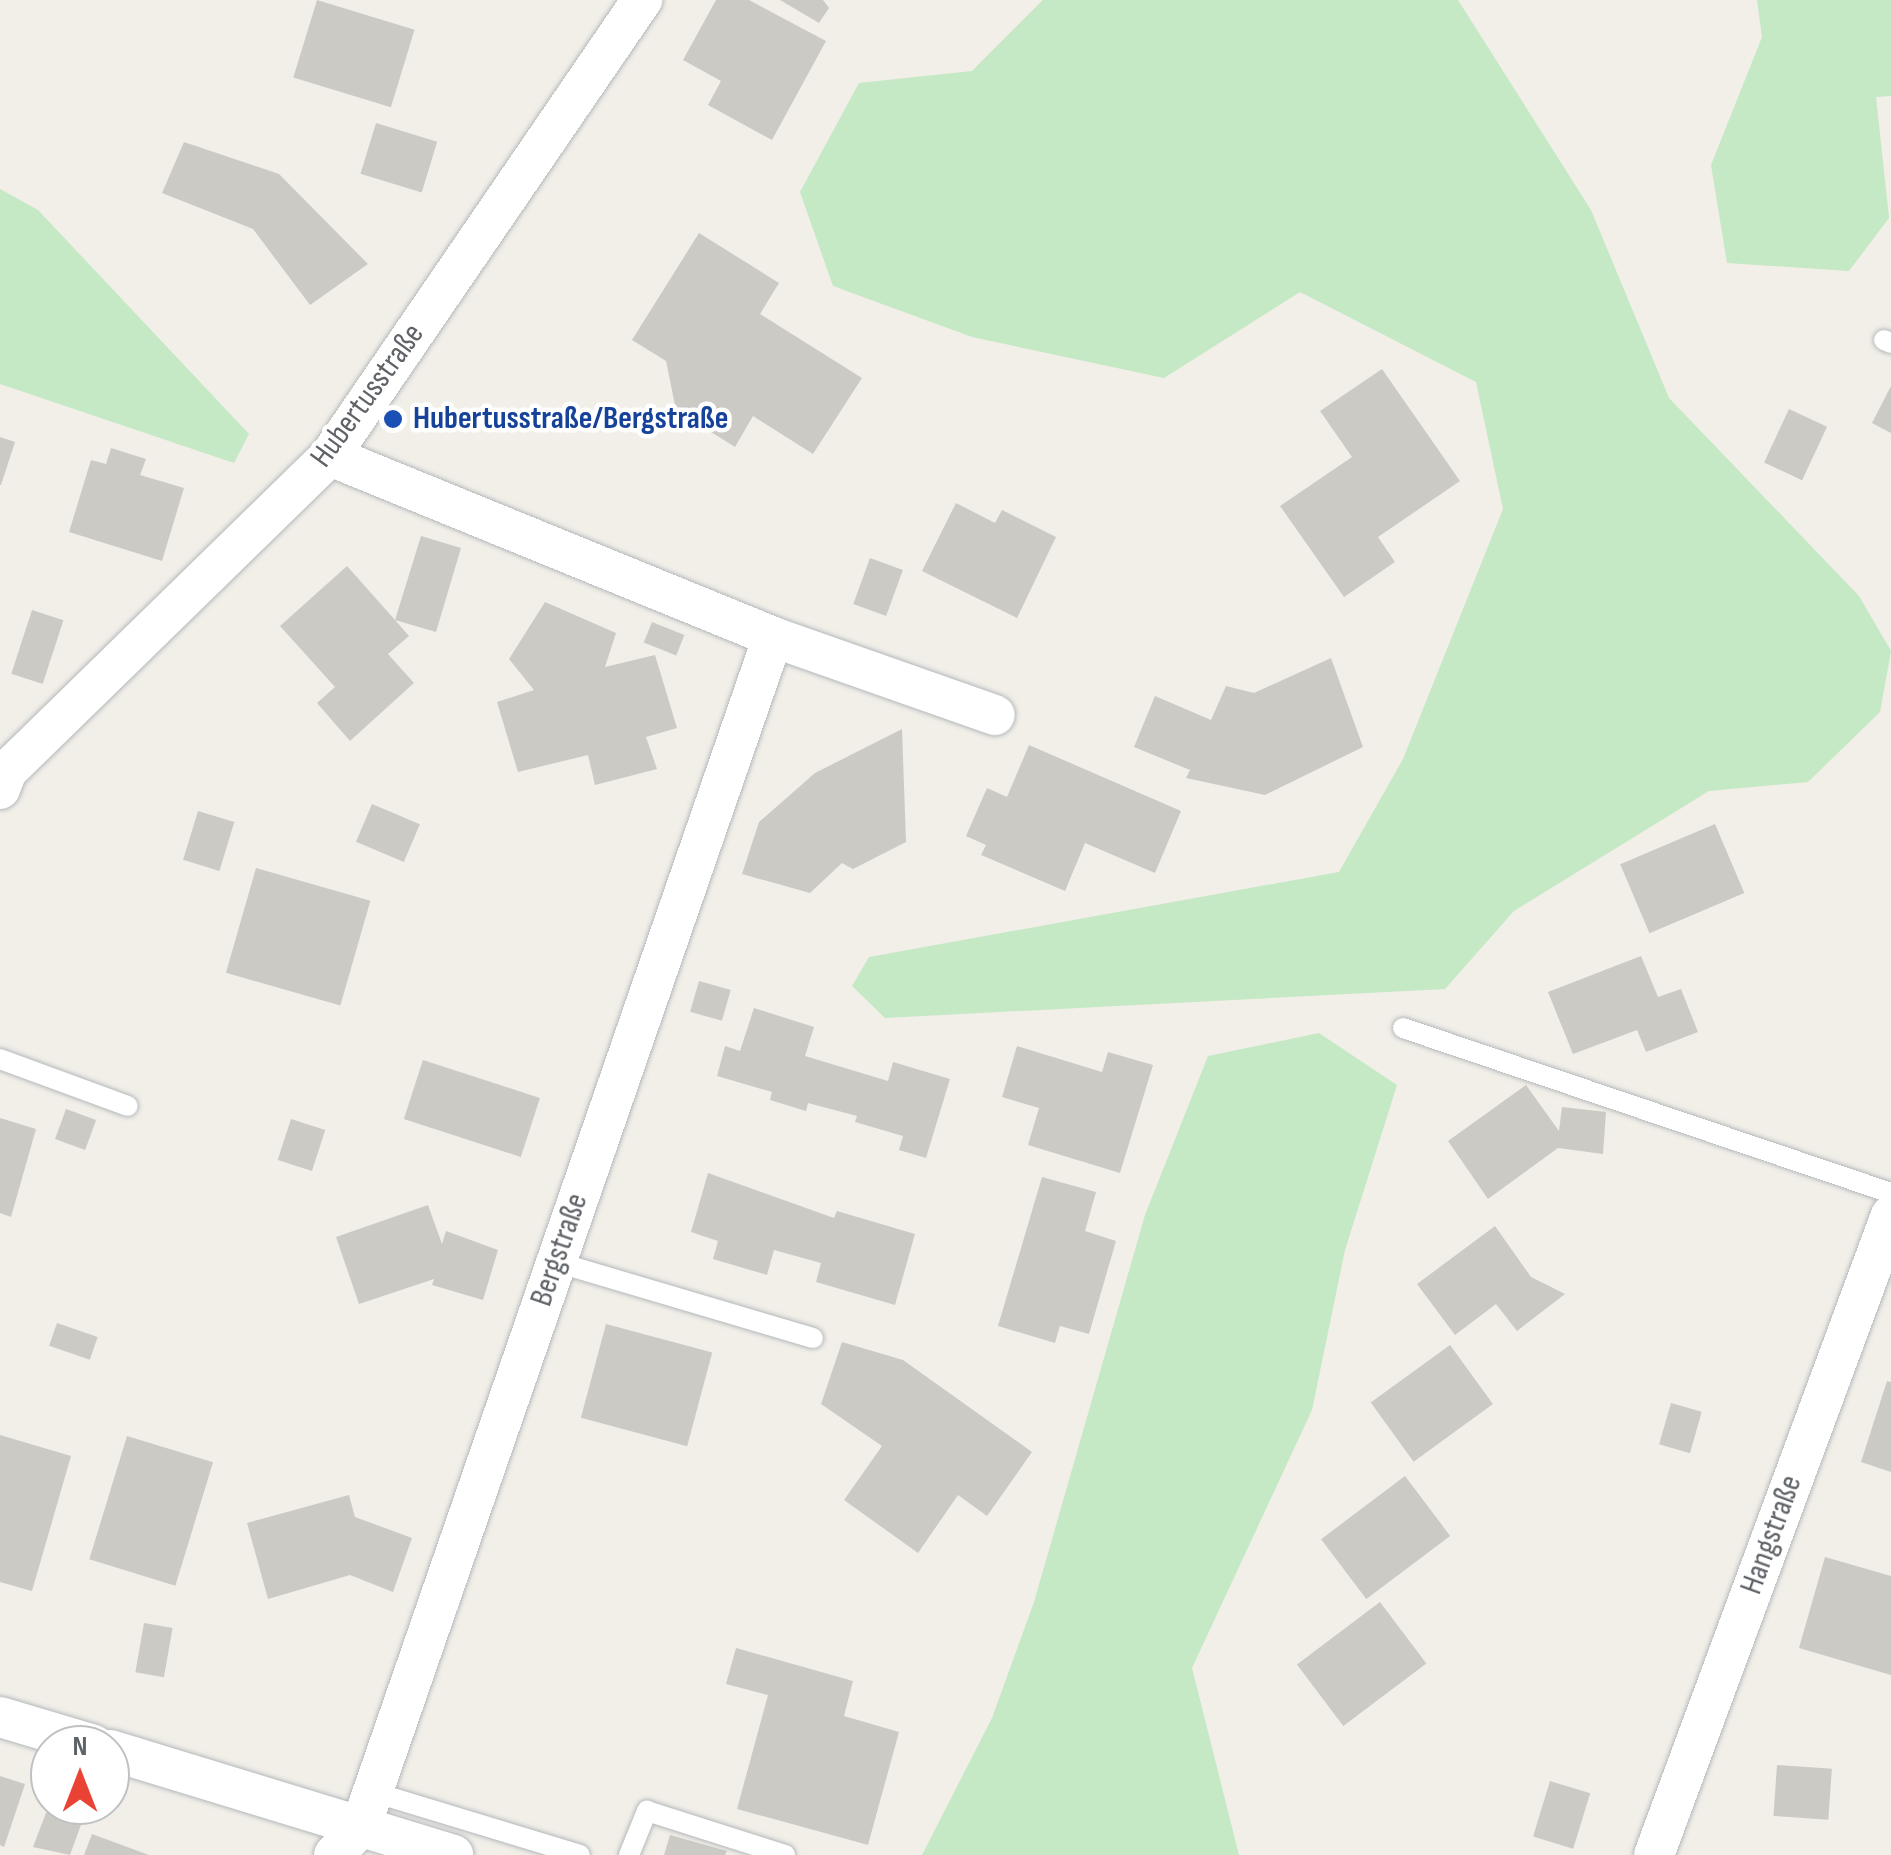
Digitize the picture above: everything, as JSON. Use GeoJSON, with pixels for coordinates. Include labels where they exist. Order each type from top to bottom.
{"type":"FeatureCollection","features":[{"type":"Feature","properties":{"kind":"street","name":"Hubertusstraße"},"geometry":{"type":"LineString","coordinates":[[0,789],[7,771],[330,456],[642,0]]}},
{"type":"Feature","properties":{"kind":"street"},"geometry":{"type":"LineString","coordinates":[[330,456],[773,637],[995,714]]}},
{"type":"Feature","properties":{"kind":"street","name":"Bergstraße"},"geometry":{"type":"LineString","coordinates":[[334,1855],[367,1809],[773,637]]}},
{"type":"Feature","properties":{"kind":"street","name":"Hangstraße"},"geometry":{"type":"LineString","coordinates":[[1654,1855],[1891,1215]]}},
{"type":"Feature","properties":{"kind":"street"},"geometry":{"type":"LineString","coordinates":[[0,1717],[30,1726]]}},
{"type":"Feature","properties":{"kind":"street"},"geometry":{"type":"LineString","coordinates":[[130,1755],[367,1809],[453,1855]]}},
{"type":"Feature","properties":{"kind":"lane"},"geometry":{"type":"LineString","coordinates":[[1403,1028],[1891,1193]]}},
{"type":"Feature","properties":{"kind":"lane"},"geometry":{"type":"LineString","coordinates":[[0,1059],[128,1106]]}},
{"type":"Feature","properties":{"kind":"lane"},"geometry":{"type":"LineString","coordinates":[[556,1262],[814,1338]]}},
{"type":"Feature","properties":{"kind":"lane"},"geometry":{"type":"LineString","coordinates":[[367,1809],[580,1855]]}},
{"type":"Feature","properties":{"kind":"lane"},"geometry":{"type":"LineString","coordinates":[[629,1855],[647,1811],[785,1855]]}},
{"type":"Feature","properties":{"kind":"green space"},"geometry":{"type":"Polygon","coordinates":[[[1043,0],[1458,0],[1591,210],[1669,398],[1859,596],[1891,651],[1880,712],[1808,782],[1709,791],[1514,911],[1445,989],[885,1018],[852,986],[869,957],[1339,872],[1403,759],[1503,509],[1476,382],[1300,292],[1164,378],[972,337],[833,286],[800,192],[859,83],[972,71],[1043,0]]]}},
{"type":"Feature","properties":{"kind":"green space"},"geometry":{"type":"Polygon","coordinates":[[[1757,0],[1891,0],[1891,96],[1876,97],[1889,218],[1849,271],[1727,263],[1711,165],[1762,37],[1757,0]]]}},
{"type":"Feature","properties":{"kind":"green space"},"geometry":{"type":"Polygon","coordinates":[[[0,189],[38,210],[249,434],[234,463],[0,384],[0,189]]]}},
{"type":"Feature","properties":{"kind":"green space"},"geometry":{"type":"Polygon","coordinates":[[[1319,1033],[1397,1085],[1345,1250],[1312,1410],[1192,1668],[1239,1855],[922,1855],[992,1718],[1034,1602],[1145,1215],[1208,1056],[1319,1033]]]}},
{"type":"Feature","properties":{"kind":"building"},"geometry":{"type":"Polygon","coordinates":[[[317,0],[415,30],[391,107],[293,77],[317,0]]]}},
{"type":"Feature","properties":{"kind":"building"},"geometry":{"type":"Polygon","coordinates":[[[716,0],[749,0],[826,41],[772,140],[708,105],[721,81],[683,60],[716,0]]]}},
{"type":"Feature","properties":{"kind":"building"},"geometry":{"type":"Polygon","coordinates":[[[780,0],[823,0],[829,8],[819,23],[780,0]]]}},
{"type":"Feature","properties":{"kind":"building"},"geometry":{"type":"Polygon","coordinates":[[[376,123],[437,142],[422,192],[361,174],[376,123]]]}},
{"type":"Feature","properties":{"kind":"building"},"geometry":{"type":"Polygon","coordinates":[[[184,142],[279,174],[368,264],[310,305],[253,229],[162,193],[184,142]]]}},
{"type":"Feature","properties":{"kind":"building"},"geometry":{"type":"Polygon","coordinates":[[[699,233],[779,283],[760,314],[862,378],[813,454],[753,416],[735,447],[676,410],[666,361],[632,340],[699,233]]]}},
{"type":"Feature","properties":{"kind":"building"},"geometry":{"type":"Polygon","coordinates":[[[1382,369],[1460,481],[1378,537],[1395,562],[1344,597],[1280,506],[1352,457],[1320,411],[1382,369]]]}},
{"type":"Feature","properties":{"kind":"building"},"geometry":{"type":"Polygon","coordinates":[[[1891,386],[1891,433],[1872,423],[1891,386]]]}},
{"type":"Feature","properties":{"kind":"building"},"geometry":{"type":"Polygon","coordinates":[[[1789,409],[1827,427],[1802,480],[1764,462],[1789,409]]]}},
{"type":"Feature","properties":{"kind":"building"},"geometry":{"type":"Polygon","coordinates":[[[0,437],[15,442],[1,485],[0,485],[0,437]]]}},
{"type":"Feature","properties":{"kind":"building"},"geometry":{"type":"Polygon","coordinates":[[[111,448],[146,459],[140,475],[184,488],[162,561],[69,532],[91,460],[106,464],[111,448]]]}},
{"type":"Feature","properties":{"kind":"building"},"geometry":{"type":"Polygon","coordinates":[[[956,503],[995,523],[1002,510],[1056,537],[1017,618],[922,571],[956,503]]]}},
{"type":"Feature","properties":{"kind":"building"},"geometry":{"type":"Polygon","coordinates":[[[421,536],[461,548],[436,632],[395,620],[421,536]]]}},
{"type":"Feature","properties":{"kind":"building"},"geometry":{"type":"Polygon","coordinates":[[[870,558],[903,570],[886,616],[853,604],[870,558]]]}},
{"type":"Feature","properties":{"kind":"building"},"geometry":{"type":"Polygon","coordinates":[[[347,566],[409,636],[388,654],[414,683],[350,741],[317,703],[335,687],[280,626],[347,566]]]}},
{"type":"Feature","properties":{"kind":"building"},"geometry":{"type":"Polygon","coordinates":[[[545,602],[616,633],[605,667],[655,655],[677,728],[646,737],[657,769],[595,785],[588,755],[518,772],[497,702],[534,690],[509,659],[545,602]]]}},
{"type":"Feature","properties":{"kind":"building"},"geometry":{"type":"Polygon","coordinates":[[[32,610],[63,620],[43,684],[11,674],[32,610]]]}},
{"type":"Feature","properties":{"kind":"building"},"geometry":{"type":"Polygon","coordinates":[[[652,622],[684,635],[676,656],[644,642],[652,622]]]}},
{"type":"Feature","properties":{"kind":"building"},"geometry":{"type":"Polygon","coordinates":[[[1331,658],[1363,747],[1265,795],[1186,778],[1190,770],[1134,747],[1155,696],[1211,720],[1226,686],[1254,693],[1331,658]]]}},
{"type":"Feature","properties":{"kind":"building"},"geometry":{"type":"Polygon","coordinates":[[[902,729],[906,842],[853,869],[842,863],[810,893],[742,874],[759,822],[815,773],[902,729]]]}},
{"type":"Feature","properties":{"kind":"building"},"geometry":{"type":"Polygon","coordinates":[[[1029,745],[1181,811],[1155,873],[1085,843],[1065,891],[981,855],[986,845],[966,836],[987,788],[1007,797],[1029,745]]]}},
{"type":"Feature","properties":{"kind":"building"},"geometry":{"type":"Polygon","coordinates":[[[372,804],[420,824],[404,862],[356,842],[372,804]]]}},
{"type":"Feature","properties":{"kind":"building"},"geometry":{"type":"Polygon","coordinates":[[[198,811],[234,822],[219,871],[183,860],[198,811]]]}},
{"type":"Feature","properties":{"kind":"building"},"geometry":{"type":"Polygon","coordinates":[[[1715,824],[1744,893],[1649,933],[1620,864],[1715,824]]]}},
{"type":"Feature","properties":{"kind":"building"},"geometry":{"type":"Polygon","coordinates":[[[256,868],[370,901],[340,1006],[226,973],[256,868]]]}},
{"type":"Feature","properties":{"kind":"building"},"geometry":{"type":"Polygon","coordinates":[[[1641,956],[1658,997],[1681,989],[1698,1032],[1646,1052],[1637,1030],[1573,1054],[1548,992],[1641,956]]]}},
{"type":"Feature","properties":{"kind":"building"},"geometry":{"type":"Polygon","coordinates":[[[699,981],[731,990],[722,1021],[690,1012],[699,981]]]}},
{"type":"Feature","properties":{"kind":"building"},"geometry":{"type":"Polygon","coordinates":[[[754,1008],[814,1027],[805,1056],[888,1081],[893,1062],[950,1079],[926,1158],[899,1150],[903,1136],[855,1122],[857,1116],[808,1103],[806,1111],[770,1100],[772,1092],[717,1076],[725,1046],[740,1051],[754,1008]]]}},
{"type":"Feature","properties":{"kind":"building"},"geometry":{"type":"Polygon","coordinates":[[[1017,1046],[1102,1072],[1108,1052],[1153,1065],[1120,1173],[1028,1145],[1039,1108],[1002,1097],[1017,1046]]]}},
{"type":"Feature","properties":{"kind":"building"},"geometry":{"type":"Polygon","coordinates":[[[423,1060],[540,1098],[521,1157],[404,1119],[423,1060]]]}},
{"type":"Feature","properties":{"kind":"building"},"geometry":{"type":"Polygon","coordinates":[[[1526,1085],[1559,1131],[1562,1107],[1606,1112],[1603,1154],[1558,1148],[1488,1199],[1448,1141],[1526,1085]]]}},
{"type":"Feature","properties":{"kind":"building"},"geometry":{"type":"Polygon","coordinates":[[[66,1109],[96,1120],[85,1150],[55,1139],[66,1109]]]}},
{"type":"Feature","properties":{"kind":"building"},"geometry":{"type":"Polygon","coordinates":[[[0,1118],[36,1129],[11,1217],[0,1213],[0,1118]]]}},
{"type":"Feature","properties":{"kind":"building"},"geometry":{"type":"Polygon","coordinates":[[[291,1119],[325,1130],[312,1171],[278,1160],[291,1119]]]}},
{"type":"Feature","properties":{"kind":"building"},"geometry":{"type":"Polygon","coordinates":[[[708,1173],[834,1218],[837,1211],[915,1234],[895,1305],[816,1282],[821,1263],[774,1250],[767,1275],[713,1259],[718,1241],[691,1232],[708,1173]]]}},
{"type":"Feature","properties":{"kind":"building"},"geometry":{"type":"Polygon","coordinates":[[[1042,1177],[1096,1192],[1085,1231],[1116,1241],[1089,1334],[1060,1326],[1055,1343],[998,1326],[1042,1177]]]}},
{"type":"Feature","properties":{"kind":"building"},"geometry":{"type":"Polygon","coordinates":[[[428,1205],[442,1244],[446,1231],[498,1250],[483,1300],[432,1285],[434,1279],[359,1304],[336,1237],[428,1205]]]}},
{"type":"Feature","properties":{"kind":"building"},"geometry":{"type":"Polygon","coordinates":[[[1495,1226],[1531,1277],[1565,1294],[1517,1331],[1496,1304],[1455,1335],[1417,1284],[1495,1226]]]}},
{"type":"Feature","properties":{"kind":"building"},"geometry":{"type":"Polygon","coordinates":[[[57,1323],[98,1337],[90,1360],[49,1346],[57,1323]]]}},
{"type":"Feature","properties":{"kind":"building"},"geometry":{"type":"Polygon","coordinates":[[[606,1324],[712,1352],[687,1446],[581,1418],[606,1324]]]}},
{"type":"Feature","properties":{"kind":"building"},"geometry":{"type":"Polygon","coordinates":[[[842,1342],[903,1360],[1032,1452],[987,1516],[958,1495],[918,1553],[844,1500],[882,1446],[821,1404],[842,1342]]]}},
{"type":"Feature","properties":{"kind":"building"},"geometry":{"type":"Polygon","coordinates":[[[1450,1345],[1493,1404],[1414,1462],[1371,1403],[1450,1345]]]}},
{"type":"Feature","properties":{"kind":"building"},"geometry":{"type":"Polygon","coordinates":[[[1887,1381],[1891,1382],[1891,1472],[1861,1462],[1887,1381]]]}},
{"type":"Feature","properties":{"kind":"building"},"geometry":{"type":"Polygon","coordinates":[[[1671,1403],[1702,1412],[1690,1453],[1659,1444],[1671,1403]]]}},
{"type":"Feature","properties":{"kind":"building"},"geometry":{"type":"Polygon","coordinates":[[[0,1435],[71,1456],[32,1591],[0,1582],[0,1435]]]}},
{"type":"Feature","properties":{"kind":"building"},"geometry":{"type":"Polygon","coordinates":[[[127,1436],[213,1462],[175,1586],[89,1559],[127,1436]]]}},
{"type":"Feature","properties":{"kind":"building"},"geometry":{"type":"Polygon","coordinates":[[[1405,1476],[1450,1536],[1366,1599],[1321,1539],[1405,1476]]]}},
{"type":"Feature","properties":{"kind":"building"},"geometry":{"type":"Polygon","coordinates":[[[349,1495],[355,1517],[412,1538],[393,1592],[350,1575],[268,1599],[247,1523],[349,1495]]]}},
{"type":"Feature","properties":{"kind":"building"},"geometry":{"type":"Polygon","coordinates":[[[1825,1557],[1891,1576],[1891,1675],[1799,1648],[1825,1557]]]}},
{"type":"Feature","properties":{"kind":"building"},"geometry":{"type":"Polygon","coordinates":[[[1380,1602],[1426,1663],[1343,1726],[1297,1665],[1380,1602]]]}},
{"type":"Feature","properties":{"kind":"building"},"geometry":{"type":"Polygon","coordinates":[[[144,1623],[173,1628],[164,1677],[135,1672],[144,1623]]]}},
{"type":"Feature","properties":{"kind":"building"},"geometry":{"type":"Polygon","coordinates":[[[736,1648],[853,1681],[844,1716],[899,1732],[868,1845],[737,1809],[768,1695],[726,1684],[736,1648]]]}},
{"type":"Feature","properties":{"kind":"building"},"geometry":{"type":"Polygon","coordinates":[[[1777,1765],[1832,1769],[1828,1820],[1773,1816],[1777,1765]]]}},
{"type":"Feature","properties":{"kind":"building"},"geometry":{"type":"Polygon","coordinates":[[[0,1776],[25,1784],[4,1847],[0,1845],[0,1776]]]}},
{"type":"Feature","properties":{"kind":"building"},"geometry":{"type":"Polygon","coordinates":[[[1550,1781],[1590,1793],[1573,1849],[1533,1836],[1550,1781]]]}},
{"type":"Feature","properties":{"kind":"building"},"geometry":{"type":"Polygon","coordinates":[[[41,1825],[81,1825],[70,1855],[33,1847],[41,1825]]]}},
{"type":"Feature","properties":{"kind":"building"},"geometry":{"type":"Polygon","coordinates":[[[92,1834],[149,1855],[84,1855],[92,1834]]]}},
{"type":"Feature","properties":{"kind":"building"},"geometry":{"type":"Polygon","coordinates":[[[670,1835],[727,1851],[725,1855],[664,1855],[670,1835]]]}},
{"type":"Feature","properties":{"kind":"place","name":"Hubertusstraße/Bergstraße"},"geometry":{"type":"Point","coordinates":[393,419]}}]}
